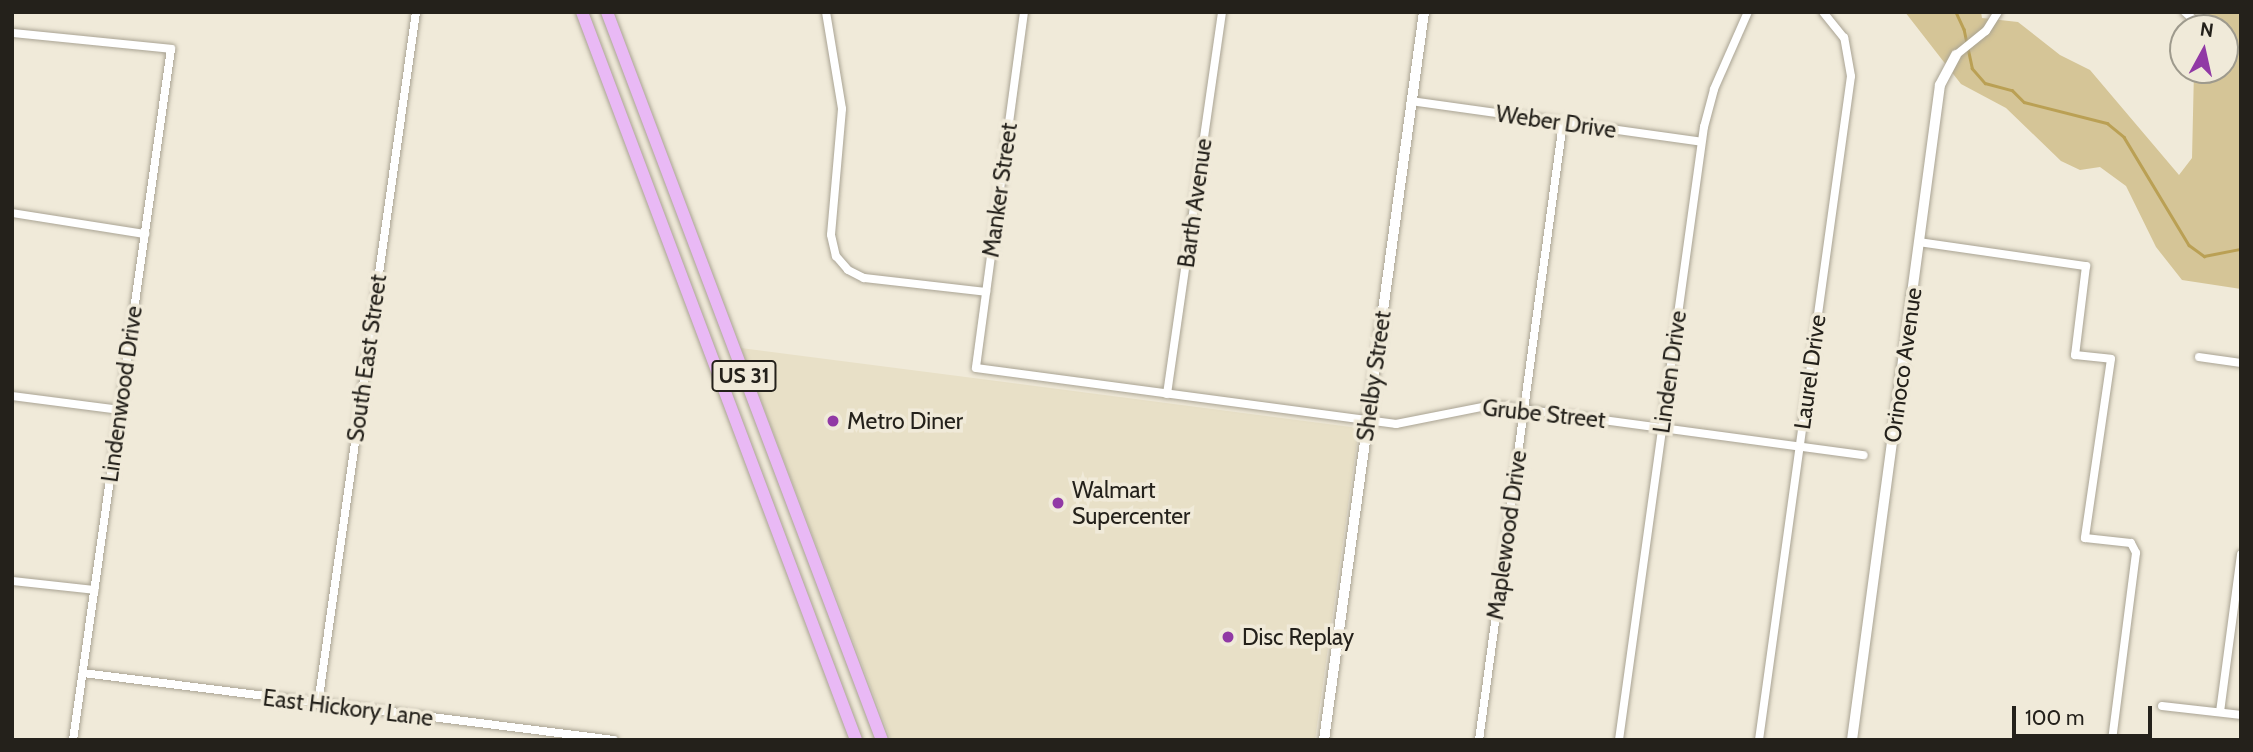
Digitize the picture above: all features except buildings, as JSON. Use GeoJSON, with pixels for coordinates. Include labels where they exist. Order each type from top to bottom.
{"type":"FeatureCollection","features":[{"type":"Feature","properties":{"kind":"main road","name":"US 31"},"geometry":{"type":"LineString","coordinates":[[582,12],[856,740]]}},
{"type":"Feature","properties":{"kind":"main road","name":"US 31"},"geometry":{"type":"LineString","coordinates":[[607,12],[882,740]]}},
{"type":"Feature","properties":{"kind":"street","name":"South East Street"},"geometry":{"type":"LineString","coordinates":[[318,704],[415,12]]}},
{"type":"Feature","properties":{"kind":"street"},"geometry":{"type":"LineString","coordinates":[[826,12],[842,109],[831,235],[838,260],[864,278],[986,292]]}},
{"type":"Feature","properties":{"kind":"street","name":"Manker Street"},"geometry":{"type":"LineString","coordinates":[[976,368],[1024,12]]}},
{"type":"Feature","properties":{"kind":"street","name":"Barth Avenue"},"geometry":{"type":"LineString","coordinates":[[1167,394],[1222,12]]}},
{"type":"Feature","properties":{"kind":"street","name":"Shelby Street"},"geometry":{"type":"LineString","coordinates":[[1324,740],[1424,12]]}},
{"type":"Feature","properties":{"kind":"street","name":"Linden Drive"},"geometry":{"type":"LineString","coordinates":[[1619,740],[1701,142],[1711,97],[1748,12]]}},
{"type":"Feature","properties":{"kind":"street","name":"Laurel Drive"},"geometry":{"type":"LineString","coordinates":[[1759,740],[1851,72],[1844,38],[1823,12]]}},
{"type":"Feature","properties":{"kind":"street","name":"Orinoco Avenue"},"geometry":{"type":"LineString","coordinates":[[1852,740],[1940,85],[1956,55],[1986,31],[1998,12]]}},
{"type":"Feature","properties":{"kind":"street","name":"Lindenwood Drive"},"geometry":{"type":"LineString","coordinates":[[12,33],[170,49],[73,740]]}},
{"type":"Feature","properties":{"kind":"street","name":"Weber Drive"},"geometry":{"type":"LineString","coordinates":[[1411,101],[1701,142]]}},
{"type":"Feature","properties":{"kind":"street","name":"Maplewood Drive"},"geometry":{"type":"LineString","coordinates":[[1479,740],[1563,123]]}},
{"type":"Feature","properties":{"kind":"street"},"geometry":{"type":"LineString","coordinates":[[12,213],[145,234]]}},
{"type":"Feature","properties":{"kind":"street"},"geometry":{"type":"LineString","coordinates":[[1919,242],[2086,266],[2075,355],[2111,359],[2085,538],[2131,543],[2136,553],[2112,740]]}},
{"type":"Feature","properties":{"kind":"street"},"geometry":{"type":"LineString","coordinates":[[2199,357],[2241,363]]}},
{"type":"Feature","properties":{"kind":"street","name":"Grube Street"},"geometry":{"type":"LineString","coordinates":[[976,368],[1409,424],[1478,406],[1524,409],[1864,455]]}},
{"type":"Feature","properties":{"kind":"street"},"geometry":{"type":"LineString","coordinates":[[12,396],[120,410]]}},
{"type":"Feature","properties":{"kind":"street"},"geometry":{"type":"LineString","coordinates":[[2220,712],[2241,554]]}},
{"type":"Feature","properties":{"kind":"street"},"geometry":{"type":"LineString","coordinates":[[12,581],[95,590]]}},
{"type":"Feature","properties":{"kind":"street","name":"East Hickory Lane"},"geometry":{"type":"LineString","coordinates":[[83,673],[614,740]]}},
{"type":"Feature","properties":{"kind":"street"},"geometry":{"type":"LineString","coordinates":[[2162,705],[2241,715]]}},
{"type":"Feature","properties":{"kind":"shaded area"},"geometry":{"type":"Polygon","coordinates":[[[1905,12],[1981,12],[1982,18],[2018,22],[2060,55],[2090,70],[2179,175],[2192,158],[2194,84],[2239,84],[2239,14],[2209,12],[2240,12],[2241,289],[2182,280],[2156,247],[2126,186],[2100,167],[2080,170],[2061,161],[2006,108],[1961,84],[1905,12]]]}},
{"type":"Feature","properties":{"kind":"shaded area"},"geometry":{"type":"Polygon","coordinates":[[[741,348],[1359,428],[1315,740],[891,740],[741,348]]]}},
{"type":"Feature","properties":{"kind":"waterway"},"geometry":{"type":"LineString","coordinates":[[1956,12],[1964,29],[1972,68],[1985,83],[2012,90],[2024,102],[2107,123],[2124,137],[2189,245],[2204,256],[2241,249]]}},
{"type":"Feature","properties":{"kind":"place","name":"Metro Diner"},"geometry":{"type":"Point","coordinates":[833,421]}},
{"type":"Feature","properties":{"kind":"place","name":"Walmart Supercenter"},"geometry":{"type":"Point","coordinates":[1058,503]}},
{"type":"Feature","properties":{"kind":"place","name":"Disc Replay"},"geometry":{"type":"Point","coordinates":[1228,637]}}]}
